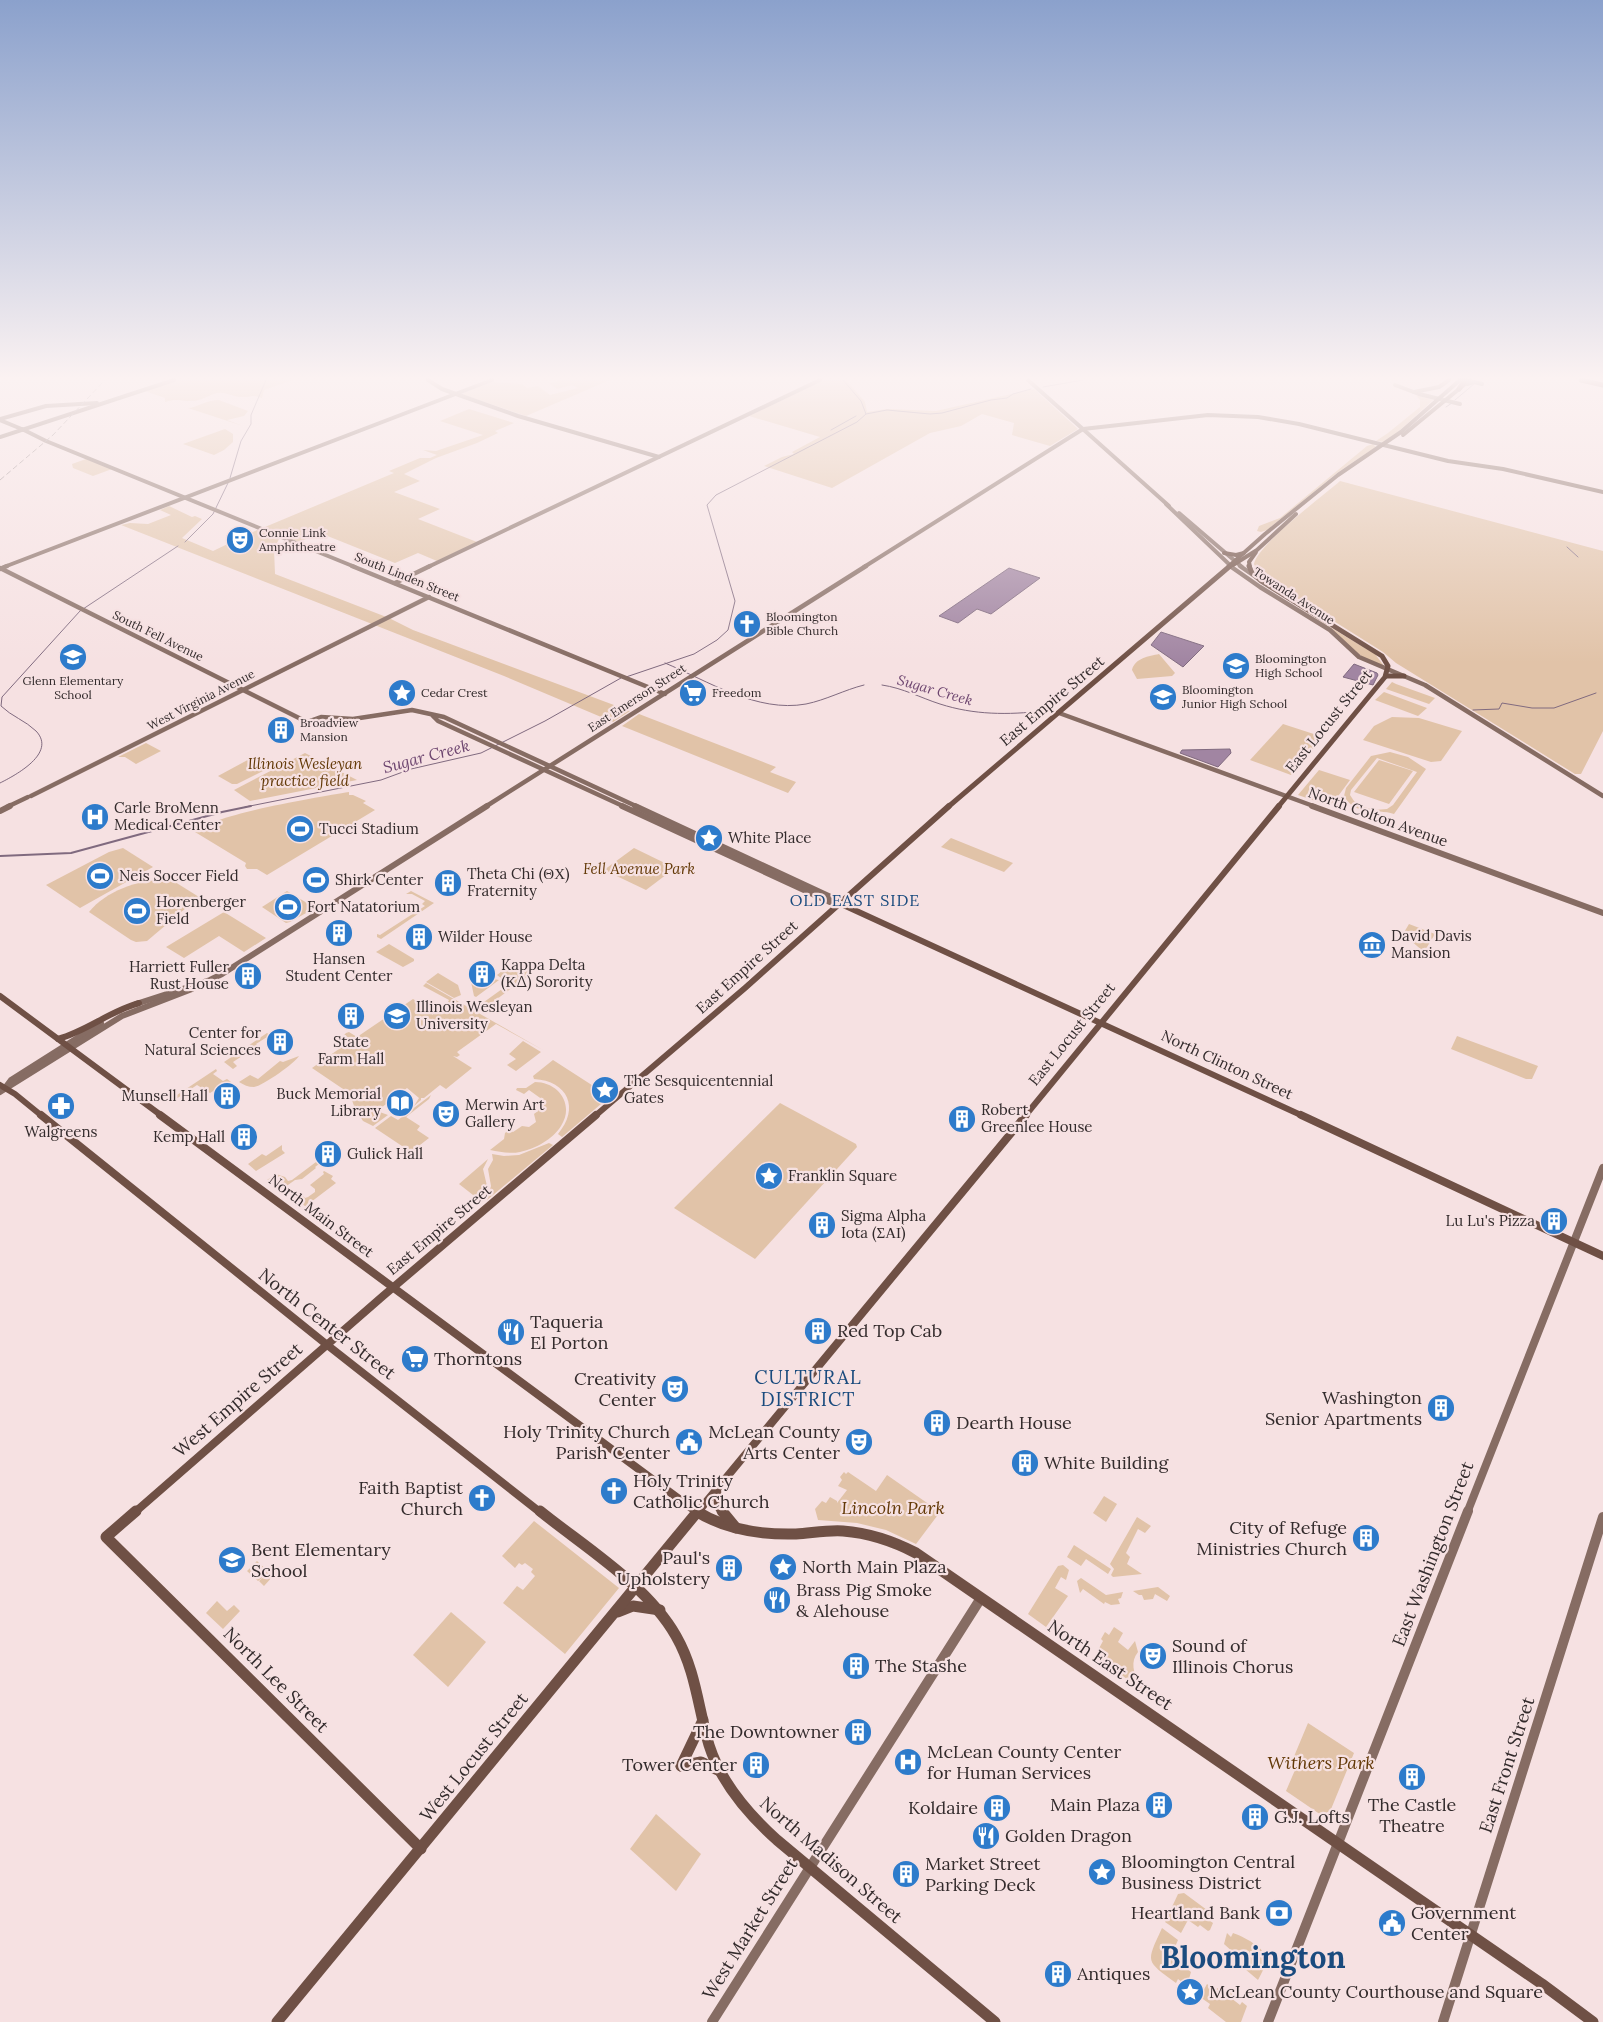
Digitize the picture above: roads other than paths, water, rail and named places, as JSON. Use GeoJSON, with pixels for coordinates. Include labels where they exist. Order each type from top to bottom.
{"type":"FeatureCollection","features":[{"type":"Feature","properties":{"kind":"main road","name":"South Linden Street"},"geometry":{"type":"LineString","coordinates":[[131,474],[665,694]]}},
{"type":"Feature","properties":{"kind":"main road"},"geometry":{"type":"LineString","coordinates":[[0,569],[245,474]]}},
{"type":"Feature","properties":{"kind":"main road"},"geometry":{"type":"LineString","coordinates":[[395,583],[624,474]]}},
{"type":"Feature","properties":{"kind":"main road","name":"East Emerson Street"},"geometry":{"type":"LineString","coordinates":[[68,1046],[122,1016],[144,1006],[194,989],[234,966],[1011,474]]}},
{"type":"Feature","properties":{"kind":"main road","name":"Towanda Avenue"},"geometry":{"type":"LineString","coordinates":[[1133,474],[1166,504],[1178,512],[1234,564],[1293,608],[1330,630],[1359,658],[1387,670],[1416,678],[1603,796]]}},
{"type":"Feature","properties":{"kind":"main road","name":"East Empire Street"},"geometry":{"type":"LineString","coordinates":[[1234,564],[1244,553],[1339,474]]}},
{"type":"Feature","properties":{"kind":"main road","name":"East Empire Street"},"geometry":{"type":"LineString","coordinates":[[392,1288],[699,1028],[839,903],[1225,570],[1256,552],[1277,531],[1345,474]]}},
{"type":"Feature","properties":{"kind":"main road"},"geometry":{"type":"LineString","coordinates":[[1529,474],[1603,492]]}},
{"type":"Feature","properties":{"kind":"main road"},"geometry":{"type":"LineString","coordinates":[[1532,474],[1545,478]]}},
{"type":"Feature","properties":{"kind":"main road","name":"Towanda Avenue"},"geometry":{"type":"LineString","coordinates":[[1166,504],[1166,508],[1223,560],[1234,564],[1376,652],[1387,670]]}},
{"type":"Feature","properties":{"kind":"main road"},"geometry":{"type":"LineString","coordinates":[[1256,552],[1249,562],[1249,566],[1253,574],[1261,581]]}},
{"type":"Feature","properties":{"kind":"main road"},"geometry":{"type":"LineString","coordinates":[[1224,553],[1236,555],[1244,553]]}},
{"type":"Feature","properties":{"kind":"main road"},"geometry":{"type":"LineString","coordinates":[[1223,560],[1225,570]]}},
{"type":"Feature","properties":{"kind":"main road","name":"South Fell Avenue"},"geometry":{"type":"LineString","coordinates":[[0,569],[307,722],[321,717],[353,719],[409,710],[433,716]]}},
{"type":"Feature","properties":{"kind":"main road","name":"West Virginia Avenue"},"geometry":{"type":"LineString","coordinates":[[0,811],[429,597]]}},
{"type":"Feature","properties":{"kind":"main road"},"geometry":{"type":"LineString","coordinates":[[1293,608],[1300,606]]}},
{"type":"Feature","properties":{"kind":"main road"},"geometry":{"type":"LineString","coordinates":[[1387,670],[1404,676]]}},
{"type":"Feature","properties":{"kind":"main road","name":"East Locust Street"},"geometry":{"type":"LineString","coordinates":[[697,1512],[853,1326],[1287,796],[1387,670]]}},
{"type":"Feature","properties":{"kind":"main road","name":"Towanda Avenue"},"geometry":{"type":"LineString","coordinates":[[1404,676],[1425,685]]}},
{"type":"Feature","properties":{"kind":"main road","name":"North Colton Avenue"},"geometry":{"type":"LineString","coordinates":[[1059,713],[1603,913]]}},
{"type":"Feature","properties":{"kind":"main road"},"geometry":{"type":"LineString","coordinates":[[433,716],[444,717],[607,792],[835,899],[839,903]]}},
{"type":"Feature","properties":{"kind":"main road"},"geometry":{"type":"LineString","coordinates":[[433,716],[438,721],[501,750]]}},
{"type":"Feature","properties":{"kind":"main road"},"geometry":{"type":"LineString","coordinates":[[545,771],[818,898],[839,903]]}},
{"type":"Feature","properties":{"kind":"main road"},"geometry":{"type":"LineString","coordinates":[[601,796],[607,792]]}},
{"type":"Feature","properties":{"kind":"main road"},"geometry":{"type":"LineString","coordinates":[[653,821],[660,817]]}},
{"type":"Feature","properties":{"kind":"main road","name":"North Clinton Street"},"geometry":{"type":"LineString","coordinates":[[839,903],[1102,1022],[1603,1256]]}},
{"type":"Feature","properties":{"kind":"main road","name":"East Emerson Street"},"geometry":{"type":"LineString","coordinates":[[68,1046],[139,1003],[202,983]]}},
{"type":"Feature","properties":{"kind":"main road","name":"North Main Street"},"geometry":{"type":"LineString","coordinates":[[0,996],[697,1512]]}},
{"type":"Feature","properties":{"kind":"main road"},"geometry":{"type":"LineString","coordinates":[[58,1039],[72,1036],[114,1010],[139,1003]]}},
{"type":"Feature","properties":{"kind":"main road"},"geometry":{"type":"LineString","coordinates":[[2,1088],[68,1046]]}},
{"type":"Feature","properties":{"kind":"main road","name":"North Center Street"},"geometry":{"type":"LineString","coordinates":[[2,1088],[41,1115],[326,1344],[636,1586]]}},
{"type":"Feature","properties":{"kind":"main road","name":"East Washington Street"},"geometry":{"type":"LineString","coordinates":[[1268,2022],[1603,1168]]}},
{"type":"Feature","properties":{"kind":"main road","name":"West Empire Street"},"geometry":{"type":"LineString","coordinates":[[106,1537],[392,1288]]}},
{"type":"Feature","properties":{"kind":"main road"},"geometry":{"type":"LineString","coordinates":[[716,1488],[718,1507],[736,1528]]}},
{"type":"Feature","properties":{"kind":"main road","name":"North East Street"},"geometry":{"type":"LineString","coordinates":[[697,1512],[721,1525],[767,1534],[841,1531],[878,1537],[916,1554],[1338,1842],[1574,2006],[1594,2022]]}},
{"type":"Feature","properties":{"kind":"main road","name":"West Locust Street"},"geometry":{"type":"LineString","coordinates":[[278,2022],[697,1512]]}},
{"type":"Feature","properties":{"kind":"main road","name":"East Front Street"},"geometry":{"type":"LineString","coordinates":[[1443,2022],[1603,1518]]}},
{"type":"Feature","properties":{"kind":"main road","name":"North Lee Street"},"geometry":{"type":"LineString","coordinates":[[106,1537],[421,1849]]}},
{"type":"Feature","properties":{"kind":"main road","name":"North Madison Street"},"geometry":{"type":"LineString","coordinates":[[636,1586],[661,1610],[690,1662],[710,1747],[721,1772],[751,1816],[995,2022]]}},
{"type":"Feature","properties":{"kind":"main road","name":"West Market Street"},"geometry":{"type":"LineString","coordinates":[[712,2022],[981,1598]]}},
{"type":"Feature","properties":{"kind":"main road"},"geometry":{"type":"LineString","coordinates":[[611,1616],[633,1606],[661,1610]]}},
{"type":"Feature","properties":{"kind":"main road"},"geometry":{"type":"LineString","coordinates":[[703,1720],[681,1766],[697,1760],[711,1765],[721,1772]]}},
{"type":"Feature","properties":{"kind":"street"},"geometry":{"type":"LineString","coordinates":[[501,750],[545,771]]}},
{"type":"Feature","properties":{"kind":"waterway","name":"Sugar Creek"},"geometry":{"type":"LineString","coordinates":[[666,663],[694,654],[717,640],[728,630],[735,601],[707,505],[716,495],[756,474]]}},
{"type":"Feature","properties":{"kind":"waterway"},"geometry":{"type":"LineString","coordinates":[[185,542],[213,514],[228,483]]}},
{"type":"Feature","properties":{"kind":"waterway"},"geometry":{"type":"LineString","coordinates":[[0,783],[15,775],[32,762],[38,755],[41,747],[41,739],[36,731],[1,706],[2,697],[80,611],[178,546]]}},
{"type":"Feature","properties":{"kind":"waterway"},"geometry":{"type":"LineString","coordinates":[[1567,547],[1578,557]]}},
{"type":"Feature","properties":{"kind":"waterway","name":"Sugar Creek"},"geometry":{"type":"LineString","coordinates":[[626,677],[666,663]]}},
{"type":"Feature","properties":{"kind":"waterway","name":"Sugar Creek"},"geometry":{"type":"LineString","coordinates":[[666,663],[733,694],[769,704],[788,706],[806,704],[864,685]]}},
{"type":"Feature","properties":{"kind":"waterway","name":"Sugar Creek"},"geometry":{"type":"LineString","coordinates":[[245,807],[381,780],[411,769],[481,753],[545,721],[621,678]]}},
{"type":"Feature","properties":{"kind":"waterway","name":"Sugar Creek"},"geometry":{"type":"LineString","coordinates":[[882,685],[890,686],[953,708],[978,712],[1004,713],[1043,711]]}},
{"type":"Feature","properties":{"kind":"waterway"},"geometry":{"type":"LineString","coordinates":[[1473,710],[1499,709],[1502,703],[1532,708],[1554,708],[1596,693]]}},
{"type":"Feature","properties":{"kind":"waterway","name":"Sugar Creek"},"geometry":{"type":"LineString","coordinates":[[0,856],[71,853],[222,812],[251,806]]}},
{"type":"Feature","properties":{"kind":"railway"},"geometry":{"type":"LineString","coordinates":[[0,480],[7,474]]}},
{"type":"Feature","properties":{"kind":"place","name":"Connie Link Amphitheatre"},"geometry":{"type":"Point","coordinates":[240,540]}},
{"type":"Feature","properties":{"kind":"place","name":"Bloomington Bible Church"},"geometry":{"type":"Point","coordinates":[747,624]}},
{"type":"Feature","properties":{"kind":"place","name":"Glenn Elementary School"},"geometry":{"type":"Point","coordinates":[73,657]}},
{"type":"Feature","properties":{"kind":"place","name":"Bloomington High School"},"geometry":{"type":"Point","coordinates":[1236,666]}},
{"type":"Feature","properties":{"kind":"place","name":"Cedar Crest"},"geometry":{"type":"Point","coordinates":[402,693]}},
{"type":"Feature","properties":{"kind":"place","name":"Freedom"},"geometry":{"type":"Point","coordinates":[693,693]}},
{"type":"Feature","properties":{"kind":"place","name":"Bloomington Junior High School"},"geometry":{"type":"Point","coordinates":[1163,697]}},
{"type":"Feature","properties":{"kind":"place","name":"Broadview Mansion"},"geometry":{"type":"Point","coordinates":[281,730]}},
{"type":"Feature","properties":{"kind":"place","name":"Carle BroMenn Medical Center"},"geometry":{"type":"Point","coordinates":[95,817]}},
{"type":"Feature","properties":{"kind":"place","name":"Tucci Stadium"},"geometry":{"type":"Point","coordinates":[300,829]}},
{"type":"Feature","properties":{"kind":"place","name":"White Place"},"geometry":{"type":"Point","coordinates":[709,838]}},
{"type":"Feature","properties":{"kind":"place","name":"Neis Soccer Field"},"geometry":{"type":"Point","coordinates":[100,876]}},
{"type":"Feature","properties":{"kind":"place","name":"Shirk Center"},"geometry":{"type":"Point","coordinates":[316,880]}},
{"type":"Feature","properties":{"kind":"place","name":"Theta Chi (ΘΧ) Fraternity"},"geometry":{"type":"Point","coordinates":[448,883]}},
{"type":"Feature","properties":{"kind":"place","name":"Fort Natatorium"},"geometry":{"type":"Point","coordinates":[288,907]}},
{"type":"Feature","properties":{"kind":"place","name":"Horenberger Field"},"geometry":{"type":"Point","coordinates":[137,911]}},
{"type":"Feature","properties":{"kind":"place","name":"Hansen Student Center"},"geometry":{"type":"Point","coordinates":[339,933]}},
{"type":"Feature","properties":{"kind":"place","name":"Wilder House"},"geometry":{"type":"Point","coordinates":[419,937]}},
{"type":"Feature","properties":{"kind":"place","name":"David Davis Mansion"},"geometry":{"type":"Point","coordinates":[1372,945]}},
{"type":"Feature","properties":{"kind":"place","name":"Kappa Delta (ΚΔ) Sorority"},"geometry":{"type":"Point","coordinates":[482,974]}},
{"type":"Feature","properties":{"kind":"place","name":"Harriett Fuller Rust House"},"geometry":{"type":"Point","coordinates":[248,976]}},
{"type":"Feature","properties":{"kind":"place","name":"State Farm Hall"},"geometry":{"type":"Point","coordinates":[351,1016]}},
{"type":"Feature","properties":{"kind":"place","name":"Illinois Wesleyan University"},"geometry":{"type":"Point","coordinates":[397,1016]}},
{"type":"Feature","properties":{"kind":"place","name":"Center for Natural Sciences"},"geometry":{"type":"Point","coordinates":[280,1042]}},
{"type":"Feature","properties":{"kind":"place","name":"The Sesquicentennial Gates"},"geometry":{"type":"Point","coordinates":[605,1090]}},
{"type":"Feature","properties":{"kind":"place","name":"Munsell Hall"},"geometry":{"type":"Point","coordinates":[227,1096]}},
{"type":"Feature","properties":{"kind":"place","name":"Buck Memorial Library"},"geometry":{"type":"Point","coordinates":[400,1103]}},
{"type":"Feature","properties":{"kind":"place","name":"Walgreens"},"geometry":{"type":"Point","coordinates":[61,1106]}},
{"type":"Feature","properties":{"kind":"place","name":"Merwin Art Gallery"},"geometry":{"type":"Point","coordinates":[446,1114]}},
{"type":"Feature","properties":{"kind":"place","name":"Robert Greenlee House"},"geometry":{"type":"Point","coordinates":[962,1119]}},
{"type":"Feature","properties":{"kind":"place","name":"Kemp Hall"},"geometry":{"type":"Point","coordinates":[244,1137]}},
{"type":"Feature","properties":{"kind":"place","name":"Gulick Hall"},"geometry":{"type":"Point","coordinates":[328,1154]}},
{"type":"Feature","properties":{"kind":"place","name":"Franklin Square"},"geometry":{"type":"Point","coordinates":[769,1176]}},
{"type":"Feature","properties":{"kind":"place","name":"Lu Lu's Pizza"},"geometry":{"type":"Point","coordinates":[1554,1221]}},
{"type":"Feature","properties":{"kind":"place","name":"Sigma Alpha Iota (ΣΑΙ)"},"geometry":{"type":"Point","coordinates":[822,1225]}},
{"type":"Feature","properties":{"kind":"place","name":"Red Top Cab"},"geometry":{"type":"Point","coordinates":[818,1331]}},
{"type":"Feature","properties":{"kind":"place","name":"Taqueria El Porton"},"geometry":{"type":"Point","coordinates":[511,1332]}},
{"type":"Feature","properties":{"kind":"place","name":"Thorntons"},"geometry":{"type":"Point","coordinates":[415,1359]}},
{"type":"Feature","properties":{"kind":"place","name":"Creativity Center"},"geometry":{"type":"Point","coordinates":[675,1389]}},
{"type":"Feature","properties":{"kind":"place","name":"Washington Senior Apartments"},"geometry":{"type":"Point","coordinates":[1441,1408]}},
{"type":"Feature","properties":{"kind":"place","name":"Dearth House"},"geometry":{"type":"Point","coordinates":[937,1423]}},
{"type":"Feature","properties":{"kind":"place","name":"Holy Trinity Church Parish Center"},"geometry":{"type":"Point","coordinates":[689,1442]}},
{"type":"Feature","properties":{"kind":"place","name":"McLean County Arts Center"},"geometry":{"type":"Point","coordinates":[859,1442]}},
{"type":"Feature","properties":{"kind":"place","name":"White Building"},"geometry":{"type":"Point","coordinates":[1025,1463]}},
{"type":"Feature","properties":{"kind":"place","name":"Holy Trinity Catholic Church"},"geometry":{"type":"Point","coordinates":[614,1491]}},
{"type":"Feature","properties":{"kind":"place","name":"Faith Baptist Church"},"geometry":{"type":"Point","coordinates":[482,1498]}},
{"type":"Feature","properties":{"kind":"place","name":"City of Refuge Ministries Church"},"geometry":{"type":"Point","coordinates":[1366,1538]}},
{"type":"Feature","properties":{"kind":"place","name":"Bent Elementary School"},"geometry":{"type":"Point","coordinates":[232,1560]}},
{"type":"Feature","properties":{"kind":"place","name":"North Main Plaza"},"geometry":{"type":"Point","coordinates":[783,1567]}},
{"type":"Feature","properties":{"kind":"place","name":"Paul's Upholstery"},"geometry":{"type":"Point","coordinates":[729,1568]}},
{"type":"Feature","properties":{"kind":"place","name":"Brass Pig Smoke & Alehouse"},"geometry":{"type":"Point","coordinates":[777,1600]}},
{"type":"Feature","properties":{"kind":"place","name":"Sound of Illinois Chorus"},"geometry":{"type":"Point","coordinates":[1153,1656]}},
{"type":"Feature","properties":{"kind":"place","name":"The Stashe"},"geometry":{"type":"Point","coordinates":[856,1666]}},
{"type":"Feature","properties":{"kind":"place","name":"The Downtowner"},"geometry":{"type":"Point","coordinates":[858,1732]}},
{"type":"Feature","properties":{"kind":"place","name":"McLean County Center for Human Services"},"geometry":{"type":"Point","coordinates":[908,1762]}},
{"type":"Feature","properties":{"kind":"place","name":"Tower Center"},"geometry":{"type":"Point","coordinates":[756,1765]}},
{"type":"Feature","properties":{"kind":"place","name":"The Castle Theatre"},"geometry":{"type":"Point","coordinates":[1412,1777]}},
{"type":"Feature","properties":{"kind":"place","name":"Main Plaza"},"geometry":{"type":"Point","coordinates":[1159,1805]}},
{"type":"Feature","properties":{"kind":"place","name":"Koldaire"},"geometry":{"type":"Point","coordinates":[997,1808]}},
{"type":"Feature","properties":{"kind":"place","name":"G.J. Lofts"},"geometry":{"type":"Point","coordinates":[1255,1817]}},
{"type":"Feature","properties":{"kind":"place","name":"Golden Dragon"},"geometry":{"type":"Point","coordinates":[986,1836]}},
{"type":"Feature","properties":{"kind":"place","name":"Bloomington Central Business District"},"geometry":{"type":"Point","coordinates":[1102,1872]}},
{"type":"Feature","properties":{"kind":"place","name":"Market Street Parking Deck"},"geometry":{"type":"Point","coordinates":[906,1874]}},
{"type":"Feature","properties":{"kind":"place","name":"Heartland Bank"},"geometry":{"type":"Point","coordinates":[1279,1913]}},
{"type":"Feature","properties":{"kind":"place","name":"Government Center"},"geometry":{"type":"Point","coordinates":[1392,1923]}},
{"type":"Feature","properties":{"kind":"place","name":"Antiques"},"geometry":{"type":"Point","coordinates":[1058,1974]}},
{"type":"Feature","properties":{"kind":"place","name":"McLean County Courthouse and Square"},"geometry":{"type":"Point","coordinates":[1190,1992]}},
{"type":"Feature","properties":{"kind":"district","name":"OLD EAST SIDE"},"geometry":{"type":"Point","coordinates":[855,900]}},
{"type":"Feature","properties":{"kind":"district","name":"CULTURAL DISTRICT"},"geometry":{"type":"Point","coordinates":[808,1388]}},
{"type":"Feature","properties":{"kind":"district","name":"Bloomington"},"geometry":{"type":"Point","coordinates":[1253,1958]}},
{"type":"Feature","properties":{"kind":"park label","name":"Illinois Wesleyan practice field"},"geometry":{"type":"Point","coordinates":[305,772]}},
{"type":"Feature","properties":{"kind":"park label","name":"Fell Avenue Park"},"geometry":{"type":"Point","coordinates":[639,869]}},
{"type":"Feature","properties":{"kind":"park label","name":"Lincoln Park"},"geometry":{"type":"Point","coordinates":[893,1508]}},
{"type":"Feature","properties":{"kind":"park label","name":"Withers Park"},"geometry":{"type":"Point","coordinates":[1321,1763]}}]}
